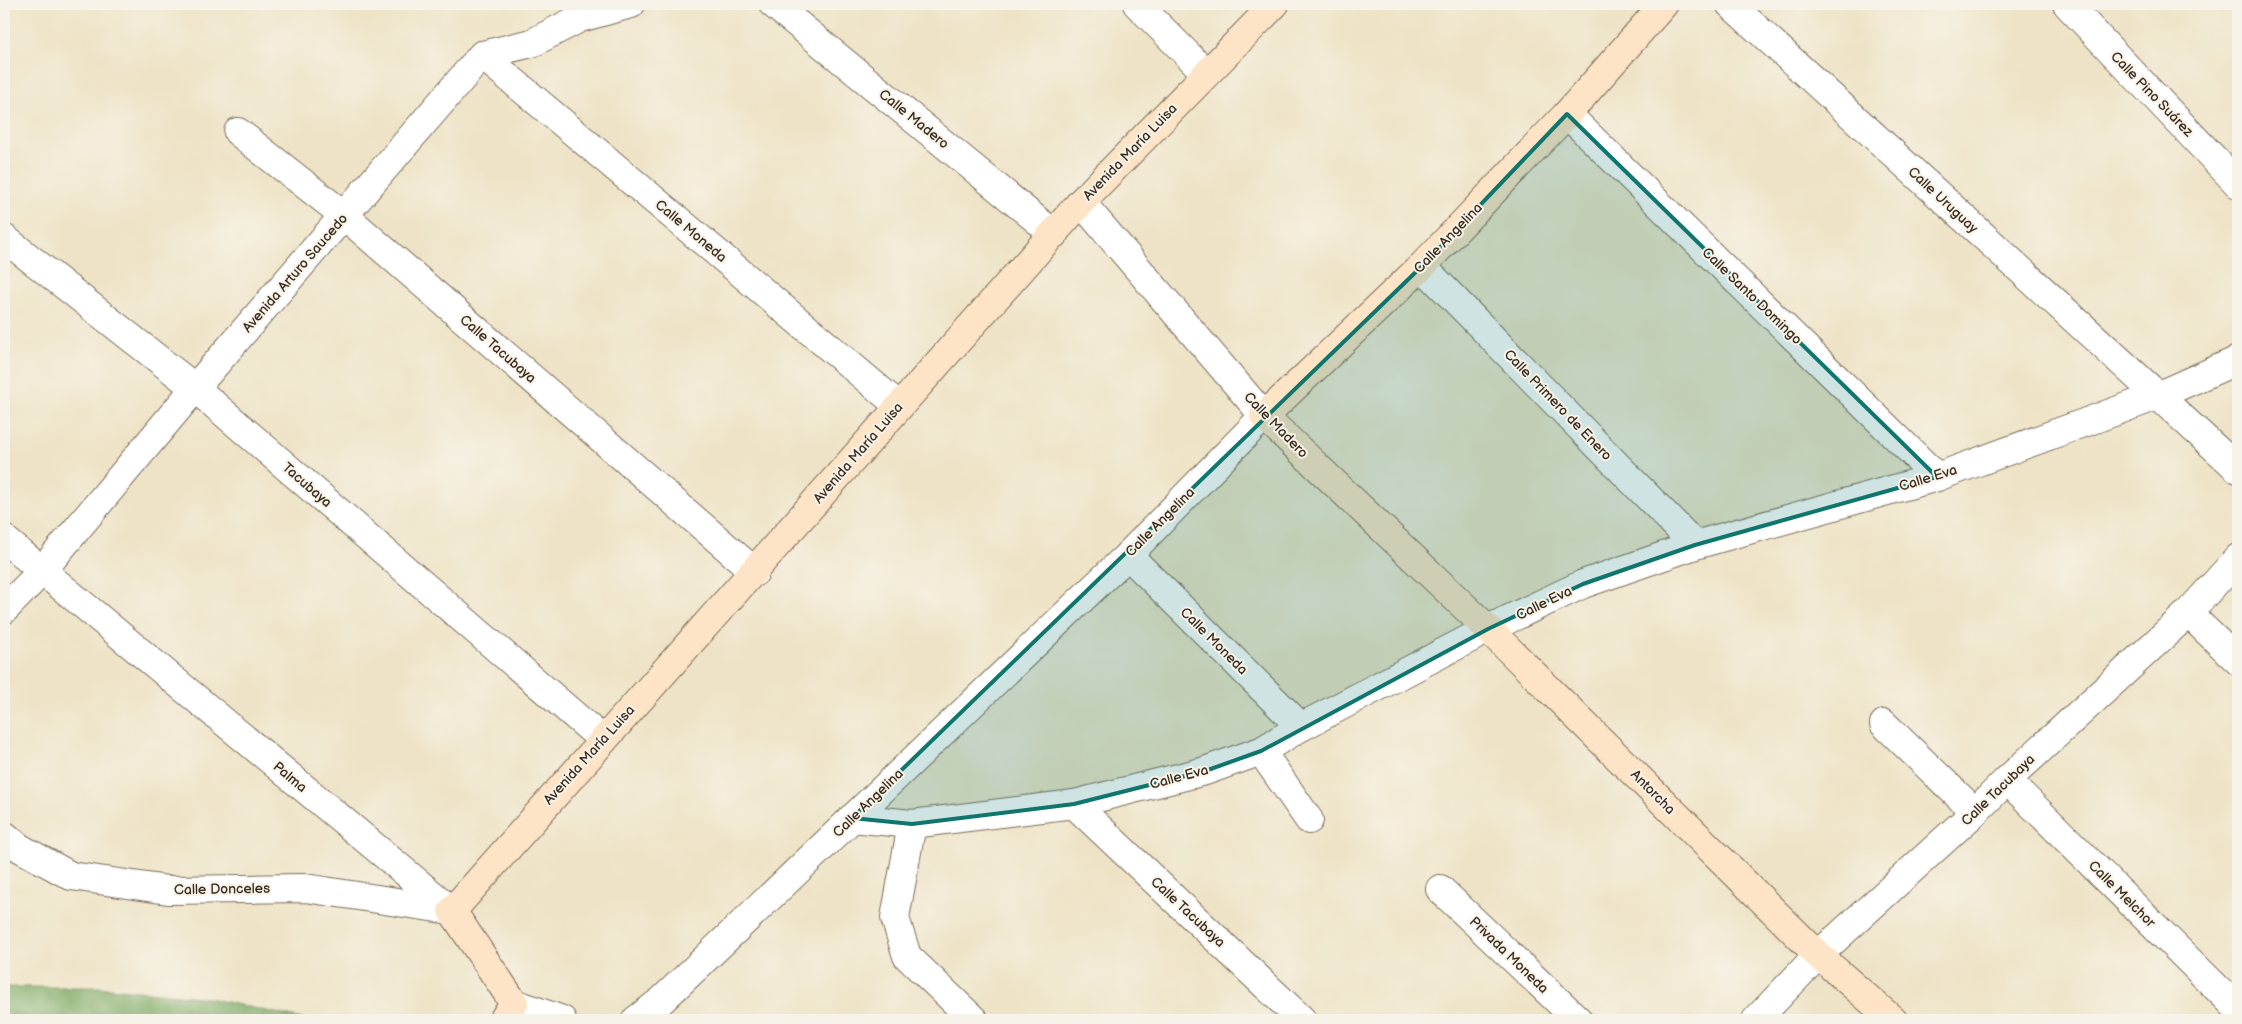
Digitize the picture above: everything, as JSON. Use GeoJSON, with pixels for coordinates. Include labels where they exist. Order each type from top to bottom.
{"type":"FeatureCollection","features":[{"type":"Feature","properties":{"kind":"main road","name":"Avenida María Luisa"},"geometry":{"type":"LineString","coordinates":[[452,911],[1081,202],[1275,4]]}},
{"type":"Feature","properties":{"kind":"main road","name":"Calle Angelina"},"geometry":{"type":"LineString","coordinates":[[1264,416],[1422,266],[1567,114],[1664,4]]}},
{"type":"Feature","properties":{"kind":"main road","name":"Calle Madero"},"geometry":{"type":"LineString","coordinates":[[1264,416],[1488,630]]}},
{"type":"Feature","properties":{"kind":"main road","name":"Antorcha"},"geometry":{"type":"LineString","coordinates":[[1488,630],[1818,955],[1893,1020]]}},
{"type":"Feature","properties":{"kind":"main road","name":"Palma"},"geometry":{"type":"LineString","coordinates":[[452,911],[508,1011]]}},
{"type":"Feature","properties":{"kind":"street"},"geometry":{"type":"LineString","coordinates":[[482,55],[532,42],[585,11],[631,4]]}},
{"type":"Feature","properties":{"kind":"street","name":"Calle Madero"},"geometry":{"type":"LineString","coordinates":[[773,4],[1054,234]]}},
{"type":"Feature","properties":{"kind":"street"},"geometry":{"type":"LineString","coordinates":[[1137,4],[1206,73]]}},
{"type":"Feature","properties":{"kind":"street","name":"Calle Uruguay"},"geometry":{"type":"LineString","coordinates":[[1730,4],[2238,469]]}},
{"type":"Feature","properties":{"kind":"street","name":"Calle Pino Suárez"},"geometry":{"type":"LineString","coordinates":[[2066,4],[2238,184]]}},
{"type":"Feature","properties":{"kind":"street","name":"Avenida Arturo Saucedo"},"geometry":{"type":"LineString","coordinates":[[4,610],[41,572],[195,388],[482,55]]}},
{"type":"Feature","properties":{"kind":"street","name":"Calle Moneda"},"geometry":{"type":"LineString","coordinates":[[482,55],[899,406]]}},
{"type":"Feature","properties":{"kind":"street","name":"Calle Santo Domingo"},"geometry":{"type":"LineString","coordinates":[[1567,114],[1937,477]]}},
{"type":"Feature","properties":{"kind":"street","name":"Calle Tacubaya"},"geometry":{"type":"LineString","coordinates":[[238,132],[345,216],[754,572]]}},
{"type":"Feature","properties":{"kind":"street","name":"Calle Madero"},"geometry":{"type":"LineString","coordinates":[[1081,202],[1264,416]]}},
{"type":"Feature","properties":{"kind":"street","name":"Tacubaya"},"geometry":{"type":"LineString","coordinates":[[4,238],[195,388],[603,740]]}},
{"type":"Feature","properties":{"kind":"street","name":"Calle Primero de Enero"},"geometry":{"type":"LineString","coordinates":[[1422,266],[1695,545]]}},
{"type":"Feature","properties":{"kind":"street","name":"Calle Eva"},"geometry":{"type":"LineString","coordinates":[[852,818],[912,824],[1074,804],[1205,771],[1261,751],[1488,630],[1583,584],[1695,545],[1937,477],[2157,396],[2238,360]]}},
{"type":"Feature","properties":{"kind":"street","name":"Calle Angelina"},"geometry":{"type":"LineString","coordinates":[[636,1020],[661,1001],[1128,555],[1264,416]]}},
{"type":"Feature","properties":{"kind":"street","name":"Palma"},"geometry":{"type":"LineString","coordinates":[[4,539],[41,572],[452,911]]}},
{"type":"Feature","properties":{"kind":"street","name":"Calle Moneda"},"geometry":{"type":"LineString","coordinates":[[1128,555],[1301,728]]}},
{"type":"Feature","properties":{"kind":"street","name":"Calle Tacubaya"},"geometry":{"type":"LineString","coordinates":[[1756,1020],[1818,955],[1975,812],[2007,780],[2188,613],[2238,558]]}},
{"type":"Feature","properties":{"kind":"street"},"geometry":{"type":"LineString","coordinates":[[2188,613],[2238,661]]}},
{"type":"Feature","properties":{"kind":"street"},"geometry":{"type":"LineString","coordinates":[[1884,724],[1975,812]]}},
{"type":"Feature","properties":{"kind":"street"},"geometry":{"type":"LineString","coordinates":[[1261,751],[1309,820]]}},
{"type":"Feature","properties":{"kind":"street","name":"Calle Melchor"},"geometry":{"type":"LineString","coordinates":[[2007,780],[2238,1009]]}},
{"type":"Feature","properties":{"kind":"street","name":"Calle Tacubaya"},"geometry":{"type":"LineString","coordinates":[[1074,804],[1302,1020]]}},
{"type":"Feature","properties":{"kind":"street"},"geometry":{"type":"LineString","coordinates":[[912,824],[895,918],[907,956],[974,1020]]}},
{"type":"Feature","properties":{"kind":"street","name":"Calle Donceles"},"geometry":{"type":"LineString","coordinates":[[4,835],[20,848],[71,876],[168,890],[305,888],[452,911]]}},
{"type":"Feature","properties":{"kind":"street","name":"Privada Moneda"},"geometry":{"type":"LineString","coordinates":[[1440,889],[1578,1020]]}},
{"type":"Feature","properties":{"kind":"street","name":"Palma"},"geometry":{"type":"LineString","coordinates":[[508,1011],[562,1020]]}},
{"type":"Feature","properties":{"kind":"highlighted area"},"geometry":{"type":"Polygon","coordinates":[[[1567,114],[1937,477],[1695,545],[1583,584],[1488,629],[1261,751],[1205,771],[1074,804],[912,824],[852,818],[1422,266],[1567,114]]]}},
{"type":"Feature","properties":{"kind":"green space"},"geometry":{"type":"Polygon","coordinates":[[[4,987],[99,987],[209,998],[307,1020],[4,1020],[4,987]]]}}]}
